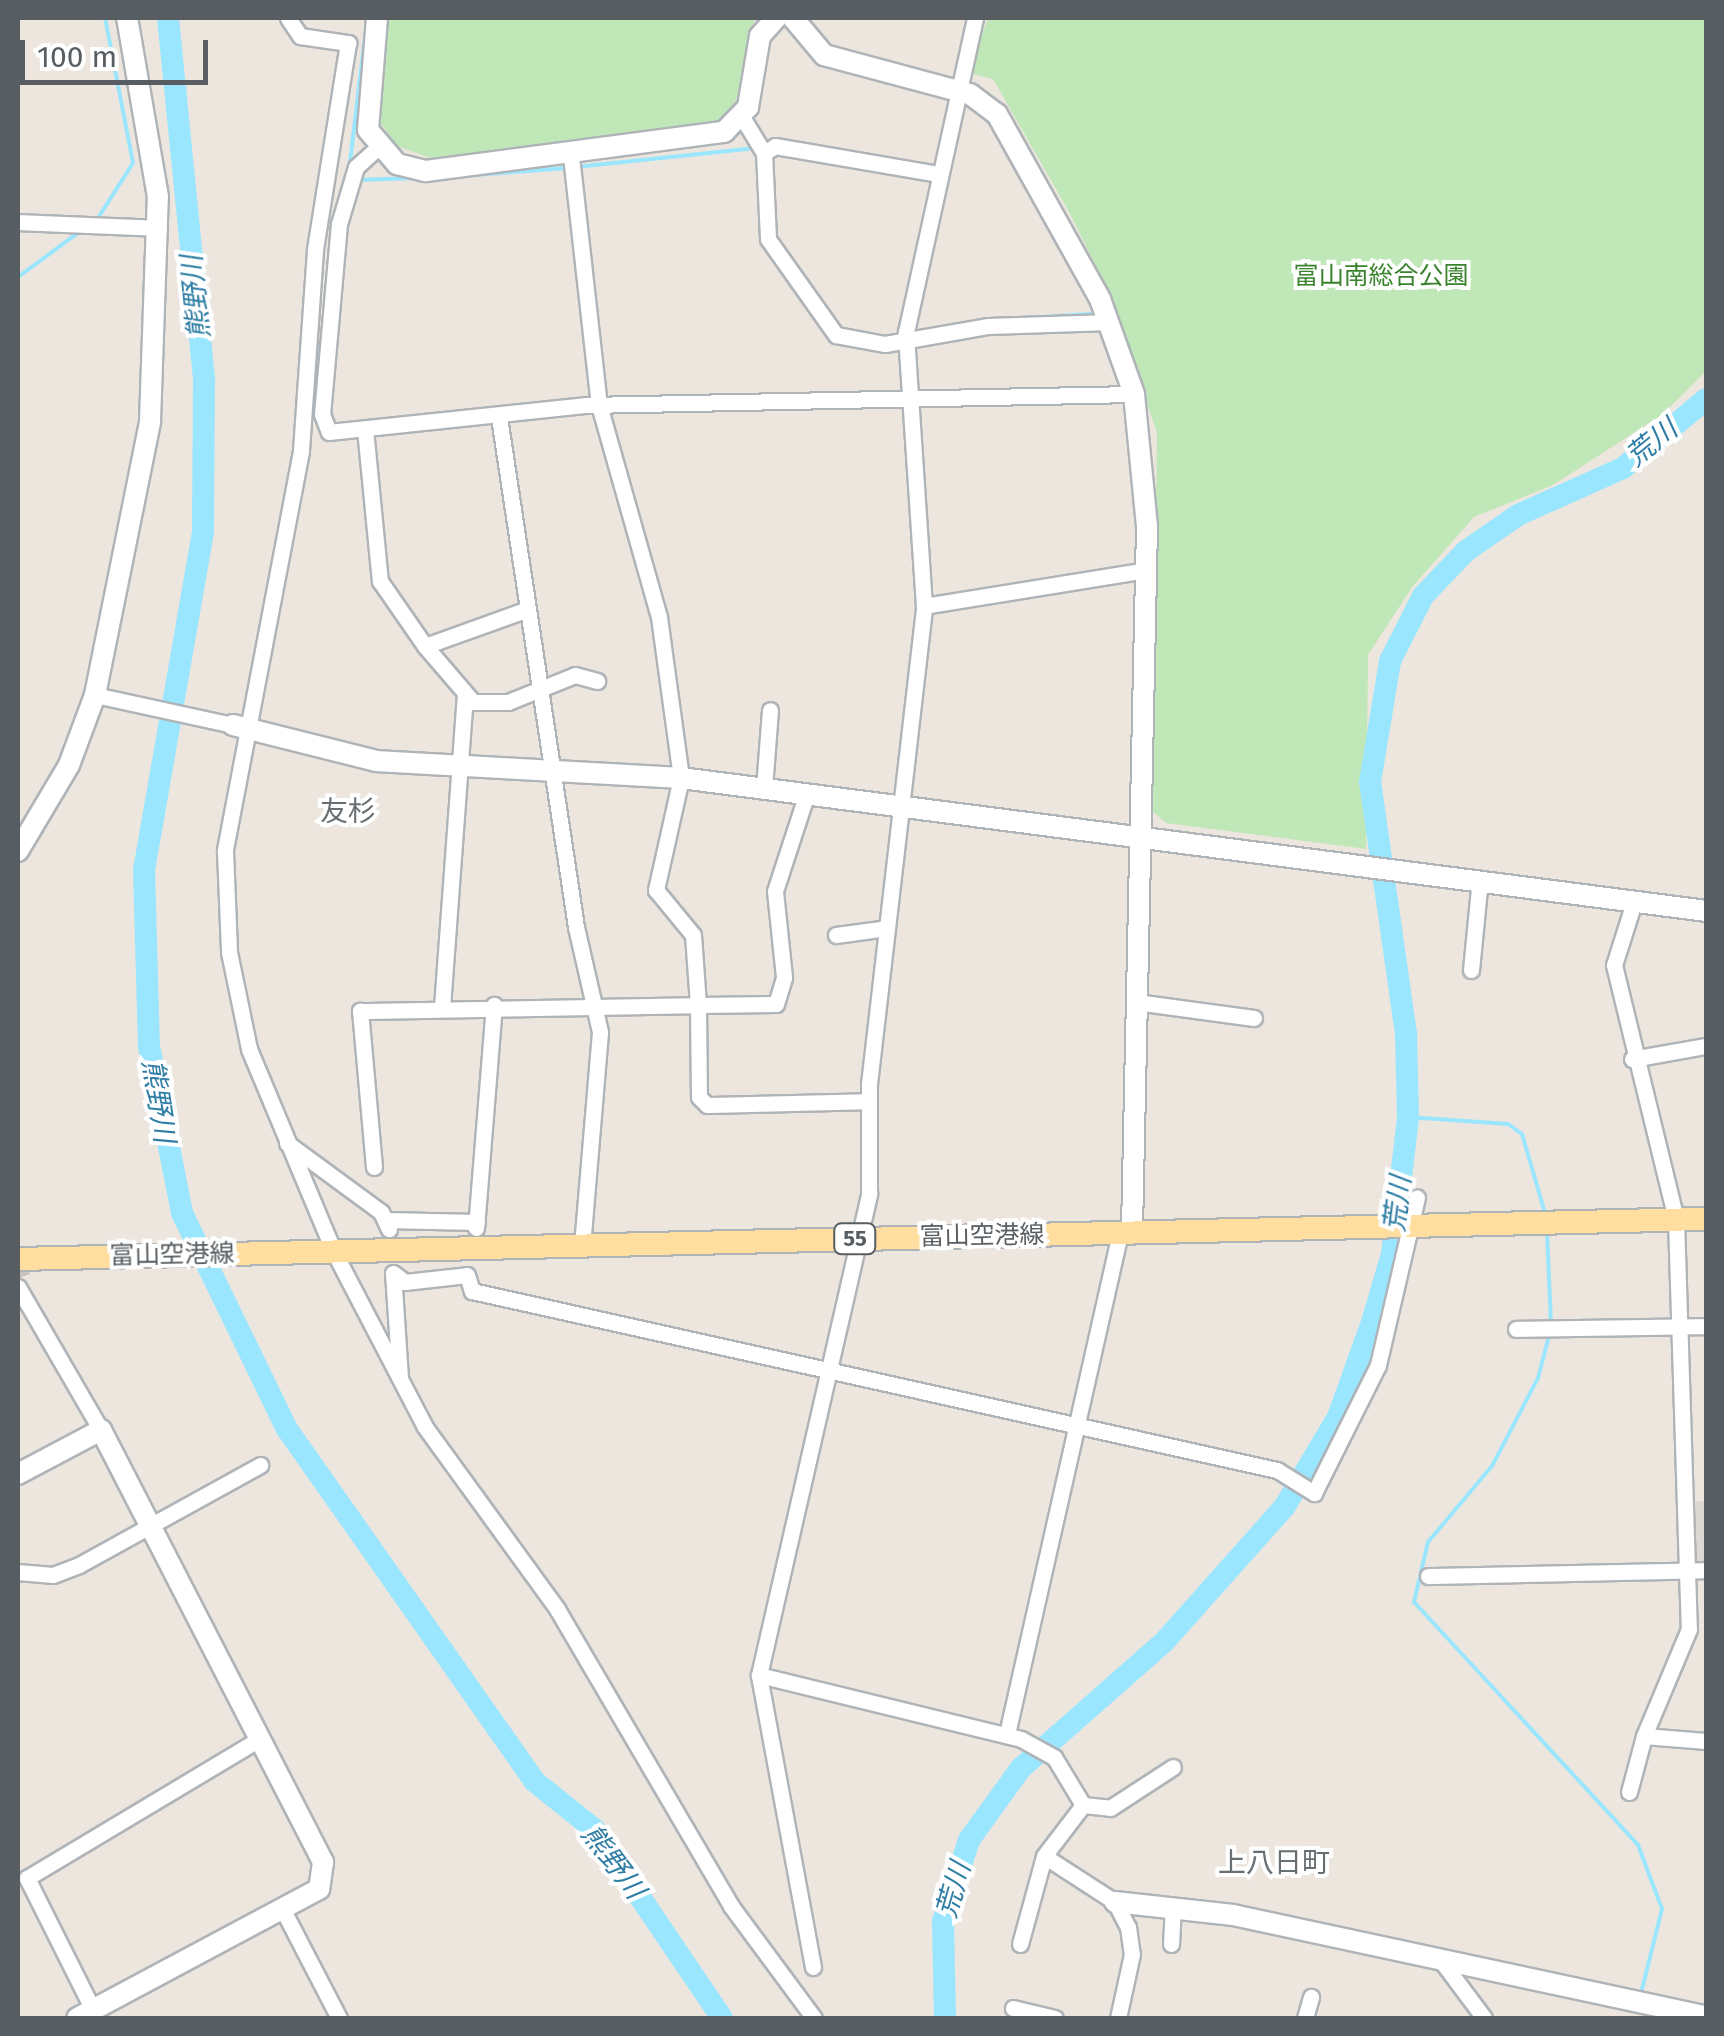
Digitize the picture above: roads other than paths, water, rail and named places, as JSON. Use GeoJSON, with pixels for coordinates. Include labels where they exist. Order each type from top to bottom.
{"type":"FeatureCollection","features":[{"type":"Feature","properties":{"kind":"main road","name":"富山空港線"},"geometry":{"type":"LineString","coordinates":[[21,1278],[146,1256],[1706,1219]]}},
{"type":"Feature","properties":{"kind":"street"},"geometry":{"type":"LineString","coordinates":[[18,852],[103,697],[150,421],[158,228],[152,135],[127,18]]}},
{"type":"Feature","properties":{"kind":"street"},"geometry":{"type":"LineString","coordinates":[[288,18],[300,36],[348,43],[315,250],[301,451],[242,726],[225,851],[230,952],[249,1049],[328,1252],[400,1382],[607,1685],[731,1906],[814,2018]]}},
{"type":"Feature","properties":{"kind":"street"},"geometry":{"type":"LineString","coordinates":[[376,149],[365,107],[377,18]]}},
{"type":"Feature","properties":{"kind":"street"},"geometry":{"type":"LineString","coordinates":[[776,18],[760,36],[742,117],[764,153],[768,239],[818,314],[860,344],[988,326],[1110,322]]}},
{"type":"Feature","properties":{"kind":"street"},"geometry":{"type":"LineString","coordinates":[[793,18],[824,55],[857,71],[956,89],[1008,126],[1110,322],[1134,394],[1146,570],[1136,1002],[1126,1233],[1076,1426],[1014,1737]]}},
{"type":"Feature","properties":{"kind":"street"},"geometry":{"type":"LineString","coordinates":[[813,1967],[759,1675],[860,1239],[868,1101],[924,606],[906,339],[956,89],[976,18]]}},
{"type":"Feature","properties":{"kind":"street"},"geometry":{"type":"LineString","coordinates":[[376,149],[426,171],[686,144],[742,117]]}},
{"type":"Feature","properties":{"kind":"street"},"geometry":{"type":"LineString","coordinates":[[764,153],[775,146],[938,174]]}},
{"type":"Feature","properties":{"kind":"street"},"geometry":{"type":"LineString","coordinates":[[376,149],[356,167],[339,224],[322,414],[329,432],[599,405],[910,394],[1134,394]]}},
{"type":"Feature","properties":{"kind":"street"},"geometry":{"type":"LineString","coordinates":[[571,156],[599,405],[658,617],[681,778],[656,890],[693,935],[699,1097],[707,1105],[868,1101]]}},
{"type":"Feature","properties":{"kind":"street"},"geometry":{"type":"LineString","coordinates":[[18,222],[158,228]]}},
{"type":"Feature","properties":{"kind":"street"},"geometry":{"type":"LineString","coordinates":[[499,417],[592,1003],[600,1032],[582,1246]]}},
{"type":"Feature","properties":{"kind":"street"},"geometry":{"type":"LineString","coordinates":[[365,429],[380,582],[425,646],[466,694],[508,702],[540,685],[575,675],[597,681]]}},
{"type":"Feature","properties":{"kind":"street"},"geometry":{"type":"LineString","coordinates":[[924,606],[1146,570]]}},
{"type":"Feature","properties":{"kind":"street"},"geometry":{"type":"LineString","coordinates":[[425,646],[528,610]]}},
{"type":"Feature","properties":{"kind":"street"},"geometry":{"type":"LineString","coordinates":[[442,1007],[456,766],[466,694]]}},
{"type":"Feature","properties":{"kind":"street"},"geometry":{"type":"LineString","coordinates":[[103,697],[242,726],[376,761],[681,778],[1706,912]]}},
{"type":"Feature","properties":{"kind":"street"},"geometry":{"type":"LineString","coordinates":[[764,788],[770,710]]}},
{"type":"Feature","properties":{"kind":"street"},"geometry":{"type":"LineString","coordinates":[[374,1167],[360,1011],[592,1003],[776,1004],[784,978],[775,891],[807,793]]}},
{"type":"Feature","properties":{"kind":"street"},"geometry":{"type":"LineString","coordinates":[[1471,970],[1480,880]]}},
{"type":"Feature","properties":{"kind":"street"},"geometry":{"type":"LineString","coordinates":[[1629,1792],[1644,1736],[1689,1629],[1676,1220],[1632,1058],[1614,965],[1634,902]]}},
{"type":"Feature","properties":{"kind":"street"},"geometry":{"type":"LineString","coordinates":[[836,935],[886,928]]}},
{"type":"Feature","properties":{"kind":"street"},"geometry":{"type":"LineString","coordinates":[[1136,1002],[1254,1018]]}},
{"type":"Feature","properties":{"kind":"street"},"geometry":{"type":"LineString","coordinates":[[283,1141],[387,1224],[476,1225],[494,1005]]}},
{"type":"Feature","properties":{"kind":"street"},"geometry":{"type":"LineString","coordinates":[[1632,1058],[1706,1046]]}},
{"type":"Feature","properties":{"kind":"street"},"geometry":{"type":"LineString","coordinates":[[400,1382],[393,1273],[405,1282],[468,1276],[472,1292],[1277,1470],[1314,1493],[1378,1365],[1417,1197]]}},
{"type":"Feature","properties":{"kind":"street"},"geometry":{"type":"LineString","coordinates":[[21,1278],[323,1862],[319,1890],[85,2014],[22,1877],[259,1739]]}},
{"type":"Feature","properties":{"kind":"street"},"geometry":{"type":"LineString","coordinates":[[1516,1330],[1706,1326]]}},
{"type":"Feature","properties":{"kind":"street"},"geometry":{"type":"LineString","coordinates":[[18,1474],[101,1430]]}},
{"type":"Feature","properties":{"kind":"street"},"geometry":{"type":"LineString","coordinates":[[18,1572],[52,1575],[152,1526],[260,1465]]}},
{"type":"Feature","properties":{"kind":"street"},"geometry":{"type":"LineString","coordinates":[[1428,1576],[1706,1570]]}},
{"type":"Feature","properties":{"kind":"street"},"geometry":{"type":"LineString","coordinates":[[759,1675],[1014,1737],[1054,1756],[1082,1805]]}},
{"type":"Feature","properties":{"kind":"street"},"geometry":{"type":"LineString","coordinates":[[1644,1736],[1706,1741]]}},
{"type":"Feature","properties":{"kind":"street"},"geometry":{"type":"LineString","coordinates":[[1082,1805],[1110,1808],[1173,1767]]}},
{"type":"Feature","properties":{"kind":"street"},"geometry":{"type":"LineString","coordinates":[[1020,1944],[1044,1856],[1082,1805]]}},
{"type":"Feature","properties":{"kind":"street"},"geometry":{"type":"LineString","coordinates":[[1044,1856],[1115,1902],[1173,1908],[1706,2016]]}},
{"type":"Feature","properties":{"kind":"street"},"geometry":{"type":"LineString","coordinates":[[1115,1902],[1132,1954],[1118,2018]]}},
{"type":"Feature","properties":{"kind":"street"},"geometry":{"type":"LineString","coordinates":[[1171,1944],[1173,1908]]}},
{"type":"Feature","properties":{"kind":"street"},"geometry":{"type":"LineString","coordinates":[[283,1910],[338,2018]]}},
{"type":"Feature","properties":{"kind":"street"},"geometry":{"type":"LineString","coordinates":[[1440,1960],[1484,2018]]}},
{"type":"Feature","properties":{"kind":"street"},"geometry":{"type":"LineString","coordinates":[[1306,2018],[1310,1997]]}},
{"type":"Feature","properties":{"kind":"street"},"geometry":{"type":"LineString","coordinates":[[1013,2008],[1055,2018]]}},
{"type":"Feature","properties":{"kind":"waterway"},"geometry":{"type":"LineString","coordinates":[[98,218],[133,163],[105,18]]}},
{"type":"Feature","properties":{"kind":"waterway","name":"熊野川"},"geometry":{"type":"LineString","coordinates":[[168,18],[204,381],[203,532],[144,869],[149,1046],[182,1213],[287,1429],[534,1781],[594,1829],[722,2018]]}},
{"type":"Feature","properties":{"kind":"waterway"},"geometry":{"type":"LineString","coordinates":[[348,179],[366,27]]}},
{"type":"Feature","properties":{"kind":"waterway"},"geometry":{"type":"LineString","coordinates":[[576,167],[756,148]]}},
{"type":"Feature","properties":{"kind":"waterway"},"geometry":{"type":"LineString","coordinates":[[462,176],[567,168]]}},
{"type":"Feature","properties":{"kind":"waterway"},"geometry":{"type":"LineString","coordinates":[[357,180],[417,178]]}},
{"type":"Feature","properties":{"kind":"waterway"},"geometry":{"type":"LineString","coordinates":[[18,277],[82,230]]}},
{"type":"Feature","properties":{"kind":"waterway"},"geometry":{"type":"LineString","coordinates":[[1024,318],[1091,314]]}},
{"type":"Feature","properties":{"kind":"waterway","name":"荒川"},"geometry":{"type":"LineString","coordinates":[[945,2018],[943,1921],[969,1840],[1021,1768],[1164,1642],[1285,1506],[1338,1417],[1372,1322],[1392,1254],[1408,1117],[1406,1034],[1370,782],[1390,661],[1423,596],[1466,551],[1518,515],[1623,468],[1706,399]]}},
{"type":"Feature","properties":{"kind":"waterway"},"geometry":{"type":"LineString","coordinates":[[1408,1117],[1508,1124],[1522,1134],[1545,1213]]}},
{"type":"Feature","properties":{"kind":"waterway"},"geometry":{"type":"LineString","coordinates":[[1547,1232],[1551,1322]]}},
{"type":"Feature","properties":{"kind":"waterway"},"geometry":{"type":"LineString","coordinates":[[1550,1332],[1538,1378],[1492,1466],[1428,1542],[1414,1602],[1638,1845],[1662,1909],[1641,1993]]}},
{"type":"Feature","properties":{"kind":"tunnel"},"geometry":{"type":"LineString","coordinates":[[18,1262],[24,1279]]}},
{"type":"Feature","properties":{"kind":"district","name":"友杉"},"geometry":{"type":"Point","coordinates":[348,812]}},
{"type":"Feature","properties":{"kind":"district","name":"上八日町"},"geometry":{"type":"Point","coordinates":[1274,1863]}},
{"type":"Feature","properties":{"kind":"park label","name":"富山南総合公園"},"geometry":{"type":"Point","coordinates":[1381,276]}}]}
